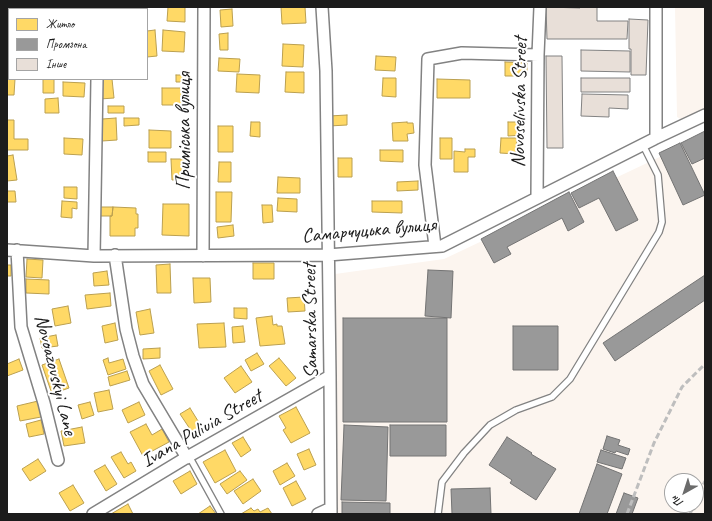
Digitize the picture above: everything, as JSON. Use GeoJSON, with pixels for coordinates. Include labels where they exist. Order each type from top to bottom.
{"type":"FeatureCollection","features":[{"type":"Feature","properties":{"kind":"street","name":"Приміська вулиця"},"geometry":{"type":"LineString","coordinates":[[203,256],[204,7]]}},
{"type":"Feature","properties":{"kind":"street","name":"Samarska Street"},"geometry":{"type":"LineString","coordinates":[[322,7],[326,71],[331,511]]}},
{"type":"Feature","properties":{"kind":"street","name":"Novoselivska Street"},"geometry":{"type":"LineString","coordinates":[[537,198],[538,55],[540,7]]}},
{"type":"Feature","properties":{"kind":"street"},"geometry":{"type":"LineString","coordinates":[[656,7],[656,138]]}},
{"type":"Feature","properties":{"kind":"street"},"geometry":{"type":"LineString","coordinates":[[435,246],[425,166],[428,59],[462,53],[538,55]]}},
{"type":"Feature","properties":{"kind":"street"},"geometry":{"type":"LineString","coordinates":[[94,256],[97,80]]}},
{"type":"Feature","properties":{"kind":"street","name":"Самарчуцька вулиця"},"geometry":{"type":"LineString","coordinates":[[12,250],[94,256],[328,255],[442,246],[656,138],[705,115]]}},
{"type":"Feature","properties":{"kind":"street","name":"Novoazovskyi Lane"},"geometry":{"type":"LineString","coordinates":[[12,250],[21,327],[44,403],[58,460]]}},
{"type":"Feature","properties":{"kind":"street"},"geometry":{"type":"LineString","coordinates":[[115,255],[126,329],[133,356],[143,384],[188,457]]}},
{"type":"Feature","properties":{"kind":"street","name":"Ivana Puliuia Street"},"geometry":{"type":"LineString","coordinates":[[93,514],[188,457],[330,376]]}},
{"type":"Feature","properties":{"kind":"street"},"geometry":{"type":"LineString","coordinates":[[318,514],[331,511]]}},
{"type":"Feature","properties":{"kind":"lane"},"geometry":{"type":"LineString","coordinates":[[438,514],[442,482],[464,453],[490,425],[516,410],[552,397],[570,379],[659,232],[662,222],[658,175],[643,145]]}},
{"type":"Feature","properties":{"kind":"lane"},"geometry":{"type":"LineString","coordinates":[[188,457],[221,514]]}},
{"type":"Feature","properties":{"kind":"shaded area"},"geometry":{"type":"Polygon","coordinates":[[[675,7],[705,7],[705,112],[686,122],[677,117],[675,7]]]}},
{"type":"Feature","properties":{"kind":"shaded area"},"geometry":{"type":"Polygon","coordinates":[[[705,134],[705,514],[334,514],[335,274],[444,259],[683,146],[705,134]]]}},
{"type":"Feature","properties":{"kind":"building: Житло"},"geometry":{"type":"Polygon","coordinates":[[[168,7],[185,7],[185,22],[167,21],[168,7]]]}},
{"type":"Feature","properties":{"kind":"building: Житло"},"geometry":{"type":"Polygon","coordinates":[[[281,7],[305,7],[306,23],[282,24],[281,7]]]}},
{"type":"Feature","properties":{"kind":"building: Житло"},"geometry":{"type":"Polygon","coordinates":[[[232,9],[233,26],[221,27],[220,10],[232,9]]]}},
{"type":"Feature","properties":{"kind":"building: Житло"},"geometry":{"type":"Polygon","coordinates":[[[155,30],[157,56],[148,57],[148,31],[155,30]]]}},
{"type":"Feature","properties":{"kind":"building: Житло"},"geometry":{"type":"Polygon","coordinates":[[[163,30],[185,32],[184,52],[162,51],[163,30]]]}},
{"type":"Feature","properties":{"kind":"building: Житло"},"geometry":{"type":"Polygon","coordinates":[[[228,33],[228,50],[220,50],[219,34],[228,33]]]}},
{"type":"Feature","properties":{"kind":"building: Житло"},"geometry":{"type":"Polygon","coordinates":[[[7,36],[8,36],[8,47],[7,36]]]}},
{"type":"Feature","properties":{"kind":"building: Житло"},"geometry":{"type":"Polygon","coordinates":[[[283,44],[304,45],[303,67],[282,66],[283,44]]]}},
{"type":"Feature","properties":{"kind":"building: Житло"},"geometry":{"type":"Polygon","coordinates":[[[376,56],[396,57],[395,71],[375,70],[376,56]]]}},
{"type":"Feature","properties":{"kind":"building: Житло"},"geometry":{"type":"Polygon","coordinates":[[[219,58],[240,59],[239,72],[218,71],[219,58]]]}},
{"type":"Feature","properties":{"kind":"building: Житло"},"geometry":{"type":"Polygon","coordinates":[[[505,62],[527,63],[527,76],[505,76],[505,62]]]}},
{"type":"Feature","properties":{"kind":"building: Житло"},"geometry":{"type":"Polygon","coordinates":[[[8,70],[8,80],[15,80],[14,95],[7,95],[8,70]]]}},
{"type":"Feature","properties":{"kind":"building: Житло"},"geometry":{"type":"Polygon","coordinates":[[[286,72],[304,72],[304,93],[285,92],[286,72]]]}},
{"type":"Feature","properties":{"kind":"building: Житло"},"geometry":{"type":"Polygon","coordinates":[[[237,74],[260,75],[259,93],[236,92],[237,74]]]}},
{"type":"Feature","properties":{"kind":"building: Житло"},"geometry":{"type":"Polygon","coordinates":[[[176,75],[189,75],[188,82],[176,82],[176,75]]]}},
{"type":"Feature","properties":{"kind":"building: Житло"},"geometry":{"type":"Polygon","coordinates":[[[383,78],[396,78],[396,97],[382,96],[383,78]]]}},
{"type":"Feature","properties":{"kind":"building: Житло"},"geometry":{"type":"Polygon","coordinates":[[[437,79],[470,80],[470,98],[437,98],[437,79]]]}},
{"type":"Feature","properties":{"kind":"building: Житло"},"geometry":{"type":"Polygon","coordinates":[[[43,80],[54,80],[54,93],[43,93],[43,80]]]}},
{"type":"Feature","properties":{"kind":"building: Житло"},"geometry":{"type":"Polygon","coordinates":[[[99,80],[112,80],[114,98],[100,99],[99,80]]]}},
{"type":"Feature","properties":{"kind":"building: Житло"},"geometry":{"type":"Polygon","coordinates":[[[63,82],[85,83],[84,97],[63,96],[63,82]]]}},
{"type":"Feature","properties":{"kind":"building: Житло"},"geometry":{"type":"Polygon","coordinates":[[[162,88],[183,88],[183,105],[162,105],[162,88]]]}},
{"type":"Feature","properties":{"kind":"building: Житло"},"geometry":{"type":"Polygon","coordinates":[[[58,98],[59,113],[45,113],[45,99],[58,98]]]}},
{"type":"Feature","properties":{"kind":"building: Житло"},"geometry":{"type":"Polygon","coordinates":[[[108,106],[124,106],[124,113],[108,113],[108,106]]]}},
{"type":"Feature","properties":{"kind":"building: Житло"},"geometry":{"type":"Polygon","coordinates":[[[347,115],[347,125],[329,126],[329,116],[347,115]]]}},
{"type":"Feature","properties":{"kind":"building: Житло"},"geometry":{"type":"Polygon","coordinates":[[[116,118],[117,140],[102,141],[102,119],[116,118]]]}},
{"type":"Feature","properties":{"kind":"building: Житло"},"geometry":{"type":"Polygon","coordinates":[[[124,118],[139,118],[139,125],[124,126],[124,118]]]}},
{"type":"Feature","properties":{"kind":"building: Житло"},"geometry":{"type":"Polygon","coordinates":[[[7,120],[14,120],[14,139],[28,139],[28,150],[7,150],[7,120]]]}},
{"type":"Feature","properties":{"kind":"building: Житло"},"geometry":{"type":"Polygon","coordinates":[[[251,122],[260,122],[260,137],[250,136],[251,122]]]}},
{"type":"Feature","properties":{"kind":"building: Житло"},"geometry":{"type":"Polygon","coordinates":[[[508,122],[524,122],[524,135],[508,136],[508,122]]]}},
{"type":"Feature","properties":{"kind":"building: Житло"},"geometry":{"type":"Polygon","coordinates":[[[392,123],[413,123],[414,133],[407,134],[408,141],[393,141],[392,123]]]}},
{"type":"Feature","properties":{"kind":"building: Житло"},"geometry":{"type":"Polygon","coordinates":[[[218,126],[233,126],[233,152],[218,152],[218,126]]]}},
{"type":"Feature","properties":{"kind":"building: Житло"},"geometry":{"type":"Polygon","coordinates":[[[149,130],[171,131],[171,148],[149,148],[149,130]]]}},
{"type":"Feature","properties":{"kind":"building: Житло"},"geometry":{"type":"Polygon","coordinates":[[[64,138],[83,139],[82,155],[64,154],[64,138]]]}},
{"type":"Feature","properties":{"kind":"building: Житло"},"geometry":{"type":"Polygon","coordinates":[[[440,138],[452,138],[452,159],[440,159],[440,138]]]}},
{"type":"Feature","properties":{"kind":"building: Житло"},"geometry":{"type":"Polygon","coordinates":[[[501,138],[517,138],[516,154],[500,153],[501,138]]]}},
{"type":"Feature","properties":{"kind":"building: Житло"},"geometry":{"type":"Polygon","coordinates":[[[465,149],[475,149],[475,157],[468,157],[468,172],[454,172],[454,151],[465,152],[465,149]]]}},
{"type":"Feature","properties":{"kind":"building: Житло"},"geometry":{"type":"Polygon","coordinates":[[[380,150],[403,150],[403,162],[380,161],[380,150]]]}},
{"type":"Feature","properties":{"kind":"building: Житло"},"geometry":{"type":"Polygon","coordinates":[[[148,152],[166,152],[166,162],[148,162],[148,152]]]}},
{"type":"Feature","properties":{"kind":"building: Житло"},"geometry":{"type":"Polygon","coordinates":[[[13,155],[17,180],[7,181],[7,156],[13,155]]]}},
{"type":"Feature","properties":{"kind":"building: Житло"},"geometry":{"type":"Polygon","coordinates":[[[338,158],[352,158],[352,177],[338,177],[338,158]]]}},
{"type":"Feature","properties":{"kind":"building: Житло"},"geometry":{"type":"Polygon","coordinates":[[[171,159],[187,159],[188,179],[172,180],[171,159]]]}},
{"type":"Feature","properties":{"kind":"building: Житло"},"geometry":{"type":"Polygon","coordinates":[[[219,162],[231,162],[231,182],[218,182],[219,162]]]}},
{"type":"Feature","properties":{"kind":"building: Житло"},"geometry":{"type":"Polygon","coordinates":[[[278,177],[300,178],[300,193],[277,193],[278,177]]]}},
{"type":"Feature","properties":{"kind":"building: Житло"},"geometry":{"type":"Polygon","coordinates":[[[418,181],[418,190],[397,191],[397,182],[418,181]]]}},
{"type":"Feature","properties":{"kind":"building: Житло"},"geometry":{"type":"Polygon","coordinates":[[[64,187],[77,187],[77,199],[64,198],[64,187]]]}},
{"type":"Feature","properties":{"kind":"building: Житло"},"geometry":{"type":"Polygon","coordinates":[[[7,191],[15,191],[16,202],[7,202],[7,191]]]}},
{"type":"Feature","properties":{"kind":"building: Житло"},"geometry":{"type":"Polygon","coordinates":[[[216,192],[232,192],[231,222],[216,222],[216,192]]]}},
{"type":"Feature","properties":{"kind":"building: Житло"},"geometry":{"type":"Polygon","coordinates":[[[278,198],[297,199],[297,212],[277,211],[278,198]]]}},
{"type":"Feature","properties":{"kind":"building: Житло"},"geometry":{"type":"Polygon","coordinates":[[[62,201],[77,202],[77,209],[72,208],[72,218],[61,217],[62,201]]]}},
{"type":"Feature","properties":{"kind":"building: Житло"},"geometry":{"type":"Polygon","coordinates":[[[372,201],[402,201],[402,213],[372,212],[372,201]]]}},
{"type":"Feature","properties":{"kind":"building: Житло"},"geometry":{"type":"Polygon","coordinates":[[[163,204],[189,204],[189,236],[162,235],[163,204]]]}},
{"type":"Feature","properties":{"kind":"building: Житло"},"geometry":{"type":"Polygon","coordinates":[[[262,205],[272,205],[273,222],[263,223],[262,205]]]}},
{"type":"Feature","properties":{"kind":"building: Житло"},"geometry":{"type":"Polygon","coordinates":[[[95,207],[113,207],[112,216],[95,216],[95,207]]]}},
{"type":"Feature","properties":{"kind":"building: Житло"},"geometry":{"type":"Polygon","coordinates":[[[113,207],[136,208],[136,214],[138,214],[138,228],[135,228],[135,236],[110,236],[110,216],[112,216],[113,207]]]}},
{"type":"Feature","properties":{"kind":"building: Житло"},"geometry":{"type":"Polygon","coordinates":[[[233,225],[234,236],[218,238],[217,227],[233,225]]]}},
{"type":"Feature","properties":{"kind":"building: Житло"},"geometry":{"type":"Polygon","coordinates":[[[27,259],[43,260],[42,278],[26,277],[27,259]]]}},
{"type":"Feature","properties":{"kind":"building: Житло"},"geometry":{"type":"Polygon","coordinates":[[[253,263],[274,263],[274,279],[253,279],[253,263]]]}},
{"type":"Feature","properties":{"kind":"building: Житло"},"geometry":{"type":"Polygon","coordinates":[[[170,264],[171,293],[157,293],[156,265],[170,264]]]}},
{"type":"Feature","properties":{"kind":"building: Житло"},"geometry":{"type":"Polygon","coordinates":[[[7,265],[11,265],[11,276],[7,276],[7,265]]]}},
{"type":"Feature","properties":{"kind":"building: Житло"},"geometry":{"type":"Polygon","coordinates":[[[107,271],[109,285],[94,286],[93,273],[107,271]]]}},
{"type":"Feature","properties":{"kind":"building: Житло"},"geometry":{"type":"Polygon","coordinates":[[[193,278],[210,278],[211,302],[194,303],[193,278]]]}},
{"type":"Feature","properties":{"kind":"building: Житло"},"geometry":{"type":"Polygon","coordinates":[[[26,279],[49,280],[49,294],[26,293],[26,279]]]}},
{"type":"Feature","properties":{"kind":"building: Житло"},"geometry":{"type":"Polygon","coordinates":[[[110,293],[111,306],[87,309],[85,295],[110,293]]]}},
{"type":"Feature","properties":{"kind":"building: Житло"},"geometry":{"type":"Polygon","coordinates":[[[304,297],[305,311],[288,312],[287,298],[304,297]]]}},
{"type":"Feature","properties":{"kind":"building: Житло"},"geometry":{"type":"Polygon","coordinates":[[[68,306],[71,323],[55,326],[52,309],[68,306]]]}},
{"type":"Feature","properties":{"kind":"building: Житло"},"geometry":{"type":"Polygon","coordinates":[[[234,308],[247,308],[247,319],[234,318],[234,308]]]}},
{"type":"Feature","properties":{"kind":"building: Житло"},"geometry":{"type":"Polygon","coordinates":[[[150,309],[154,333],[140,335],[136,312],[150,309]]]}},
{"type":"Feature","properties":{"kind":"building: Житло"},"geometry":{"type":"Polygon","coordinates":[[[272,316],[273,325],[277,324],[277,326],[282,326],[285,344],[260,346],[256,318],[272,316]]]}},
{"type":"Feature","properties":{"kind":"building: Житло"},"geometry":{"type":"Polygon","coordinates":[[[115,323],[118,340],[105,343],[102,326],[115,323]]]}},
{"type":"Feature","properties":{"kind":"building: Житло"},"geometry":{"type":"Polygon","coordinates":[[[224,323],[226,347],[199,348],[197,324],[224,323]]]}},
{"type":"Feature","properties":{"kind":"building: Житло"},"geometry":{"type":"Polygon","coordinates":[[[243,326],[245,342],[233,343],[232,327],[243,326]]]}},
{"type":"Feature","properties":{"kind":"building: Житло"},"geometry":{"type":"Polygon","coordinates":[[[56,335],[58,346],[42,348],[40,338],[56,335]]]}},
{"type":"Feature","properties":{"kind":"building: Житло"},"geometry":{"type":"Polygon","coordinates":[[[160,348],[160,358],[143,359],[143,349],[160,348]]]}},
{"type":"Feature","properties":{"kind":"building: Житло"},"geometry":{"type":"Polygon","coordinates":[[[257,353],[264,364],[251,371],[245,360],[257,353]]]}},
{"type":"Feature","properties":{"kind":"building: Житло"},"geometry":{"type":"Polygon","coordinates":[[[108,358],[109,363],[123,359],[126,369],[108,375],[103,360],[108,358]]]}},
{"type":"Feature","properties":{"kind":"building: Житло"},"geometry":{"type":"Polygon","coordinates":[[[279,358],[296,378],[286,386],[269,366],[279,358]]]}},
{"type":"Feature","properties":{"kind":"building: Житло"},"geometry":{"type":"Polygon","coordinates":[[[19,359],[23,370],[7,376],[7,364],[19,359]]]}},
{"type":"Feature","properties":{"kind":"building: Житло"},"geometry":{"type":"Polygon","coordinates":[[[59,359],[69,388],[52,394],[42,365],[59,359]]]}},
{"type":"Feature","properties":{"kind":"building: Житло"},"geometry":{"type":"Polygon","coordinates":[[[160,365],[173,389],[161,395],[149,371],[160,365]]]}},
{"type":"Feature","properties":{"kind":"building: Житло"},"geometry":{"type":"Polygon","coordinates":[[[241,366],[252,382],[235,393],[224,378],[241,366]]]}},
{"type":"Feature","properties":{"kind":"building: Житло"},"geometry":{"type":"Polygon","coordinates":[[[127,371],[130,380],[110,386],[108,377],[127,371]]]}},
{"type":"Feature","properties":{"kind":"building: Житло"},"geometry":{"type":"Polygon","coordinates":[[[109,390],[113,409],[98,412],[94,393],[109,390]]]}},
{"type":"Feature","properties":{"kind":"building: Житло"},"geometry":{"type":"Polygon","coordinates":[[[38,401],[41,417],[20,421],[17,406],[38,401]]]}},
{"type":"Feature","properties":{"kind":"building: Житло"},"geometry":{"type":"Polygon","coordinates":[[[90,402],[94,415],[82,419],[78,405],[90,402]]]}},
{"type":"Feature","properties":{"kind":"building: Житло"},"geometry":{"type":"Polygon","coordinates":[[[139,402],[145,415],[128,423],[122,410],[139,402]]]}},
{"type":"Feature","properties":{"kind":"building: Житло"},"geometry":{"type":"Polygon","coordinates":[[[296,407],[310,433],[291,443],[283,430],[286,428],[279,416],[296,407]]]}},
{"type":"Feature","properties":{"kind":"building: Житло"},"geometry":{"type":"Polygon","coordinates":[[[190,408],[203,429],[194,435],[180,414],[190,408]]]}},
{"type":"Feature","properties":{"kind":"building: Житло"},"geometry":{"type":"Polygon","coordinates":[[[41,420],[44,434],[29,437],[26,424],[41,420]]]}},
{"type":"Feature","properties":{"kind":"building: Житло"},"geometry":{"type":"Polygon","coordinates":[[[146,424],[152,435],[162,429],[169,442],[143,456],[130,432],[146,424]]]}},
{"type":"Feature","properties":{"kind":"building: Житло"},"geometry":{"type":"Polygon","coordinates":[[[82,427],[85,443],[64,446],[61,431],[82,427]]]}},
{"type":"Feature","properties":{"kind":"building: Житло"},"geometry":{"type":"Polygon","coordinates":[[[243,437],[251,450],[241,457],[232,443],[243,437]]]}},
{"type":"Feature","properties":{"kind":"building: Житло"},"geometry":{"type":"Polygon","coordinates":[[[309,449],[316,465],[304,470],[297,454],[309,449]]]}},
{"type":"Feature","properties":{"kind":"building: Житло"},"geometry":{"type":"Polygon","coordinates":[[[225,450],[236,471],[215,483],[203,462],[225,450]]]}},
{"type":"Feature","properties":{"kind":"building: Житло"},"geometry":{"type":"Polygon","coordinates":[[[121,452],[128,464],[131,462],[136,471],[124,478],[111,457],[121,452]]]}},
{"type":"Feature","properties":{"kind":"building: Житло"},"geometry":{"type":"Polygon","coordinates":[[[38,459],[46,471],[30,481],[22,469],[38,459]]]}},
{"type":"Feature","properties":{"kind":"building: Житло"},"geometry":{"type":"Polygon","coordinates":[[[287,463],[295,476],[280,485],[273,471],[287,463]]]}},
{"type":"Feature","properties":{"kind":"building: Житло"},"geometry":{"type":"Polygon","coordinates":[[[105,465],[117,484],[106,491],[94,471],[105,465]]]}},
{"type":"Feature","properties":{"kind":"building: Житло"},"geometry":{"type":"Polygon","coordinates":[[[190,471],[197,484],[181,494],[173,481],[190,471]]]}},
{"type":"Feature","properties":{"kind":"building: Житло"},"geometry":{"type":"Polygon","coordinates":[[[240,471],[247,480],[227,494],[220,484],[240,471]]]}},
{"type":"Feature","properties":{"kind":"building: Житло"},"geometry":{"type":"Polygon","coordinates":[[[253,479],[261,491],[243,504],[234,491],[253,479]]]}},
{"type":"Feature","properties":{"kind":"building: Житло"},"geometry":{"type":"Polygon","coordinates":[[[296,481],[306,499],[292,506],[283,488],[296,481]]]}},
{"type":"Feature","properties":{"kind":"building: Житло"},"geometry":{"type":"Polygon","coordinates":[[[73,485],[84,503],[70,511],[59,493],[73,485]]]}},
{"type":"Feature","properties":{"kind":"building: Житло"},"geometry":{"type":"Polygon","coordinates":[[[128,504],[133,514],[111,514],[128,504]]]}},
{"type":"Feature","properties":{"kind":"building: Житло"},"geometry":{"type":"Polygon","coordinates":[[[210,506],[216,514],[198,514],[210,506]]]}},
{"type":"Feature","properties":{"kind":"building: Житло"},"geometry":{"type":"Polygon","coordinates":[[[251,508],[254,511],[258,509],[260,512],[268,508],[272,514],[241,514],[251,508]]]}},
{"type":"Feature","properties":{"kind":"building: Промзона"},"geometry":{"type":"Polygon","coordinates":[[[705,131],[705,158],[692,164],[681,143],[705,131]]]}},
{"type":"Feature","properties":{"kind":"building: Промзона"},"geometry":{"type":"Polygon","coordinates":[[[680,143],[705,195],[683,205],[659,153],[680,143]]]}},
{"type":"Feature","properties":{"kind":"building: Промзона"},"geometry":{"type":"Polygon","coordinates":[[[613,171],[638,220],[616,231],[599,198],[579,208],[571,193],[613,171]]]}},
{"type":"Feature","properties":{"kind":"building: Промзона"},"geometry":{"type":"Polygon","coordinates":[[[569,192],[584,222],[568,231],[562,218],[507,247],[511,254],[494,263],[481,239],[569,192]]]}},
{"type":"Feature","properties":{"kind":"building: Промзона"},"geometry":{"type":"Polygon","coordinates":[[[428,270],[453,271],[451,318],[425,316],[428,270]]]}},
{"type":"Feature","properties":{"kind":"building: Промзона"},"geometry":{"type":"Polygon","coordinates":[[[705,275],[705,300],[615,361],[603,343],[705,275]]]}},
{"type":"Feature","properties":{"kind":"building: Промзона"},"geometry":{"type":"Polygon","coordinates":[[[343,318],[447,318],[447,422],[343,422],[343,318]]]}},
{"type":"Feature","properties":{"kind":"building: Промзона"},"geometry":{"type":"Polygon","coordinates":[[[513,326],[558,326],[558,370],[513,370],[513,326]]]}},
{"type":"Feature","properties":{"kind":"building: Промзона"},"geometry":{"type":"Polygon","coordinates":[[[344,425],[388,427],[386,501],[341,500],[344,425]]]}},
{"type":"Feature","properties":{"kind":"building: Промзона"},"geometry":{"type":"Polygon","coordinates":[[[390,425],[446,425],[446,456],[390,456],[390,425]]]}},
{"type":"Feature","properties":{"kind":"building: Промзона"},"geometry":{"type":"Polygon","coordinates":[[[607,436],[620,440],[618,445],[630,449],[628,455],[603,449],[607,436]]]}},
{"type":"Feature","properties":{"kind":"building: Промзона"},"geometry":{"type":"Polygon","coordinates":[[[507,437],[556,469],[536,500],[510,483],[512,480],[489,465],[507,437]]]}},
{"type":"Feature","properties":{"kind":"building: Промзона"},"geometry":{"type":"Polygon","coordinates":[[[601,450],[626,458],[622,469],[597,462],[601,450]]]}},
{"type":"Feature","properties":{"kind":"building: Промзона"},"geometry":{"type":"Polygon","coordinates":[[[597,464],[622,474],[607,514],[579,514],[597,464]]]}},
{"type":"Feature","properties":{"kind":"building: Промзона"},"geometry":{"type":"Polygon","coordinates":[[[490,488],[491,514],[452,514],[451,489],[490,488]]]}},
{"type":"Feature","properties":{"kind":"building: Промзона"},"geometry":{"type":"Polygon","coordinates":[[[624,493],[638,498],[632,514],[616,514],[624,493]]]}},
{"type":"Feature","properties":{"kind":"building: Промзона"},"geometry":{"type":"Polygon","coordinates":[[[342,502],[390,503],[390,514],[342,514],[342,502]]]}},
{"type":"Feature","properties":{"kind":"building: Інше"},"geometry":{"type":"Polygon","coordinates":[[[547,7],[597,7],[597,21],[628,21],[627,39],[547,39],[547,7]]]}},
{"type":"Feature","properties":{"kind":"building: Інше"},"geometry":{"type":"Polygon","coordinates":[[[629,19],[648,20],[646,75],[631,75],[629,19]]]}},
{"type":"Feature","properties":{"kind":"building: Інше"},"geometry":{"type":"Polygon","coordinates":[[[581,50],[630,51],[630,72],[581,71],[581,50]]]}},
{"type":"Feature","properties":{"kind":"building: Інше"},"geometry":{"type":"Polygon","coordinates":[[[546,56],[562,56],[563,148],[547,148],[546,56]]]}},
{"type":"Feature","properties":{"kind":"building: Інше"},"geometry":{"type":"Polygon","coordinates":[[[581,78],[630,78],[630,92],[581,92],[581,78]]]}},
{"type":"Feature","properties":{"kind":"building: Інше"},"geometry":{"type":"Polygon","coordinates":[[[582,94],[628,95],[628,109],[609,108],[609,117],[581,116],[582,94]]]}},
{"type":"Feature","properties":{"kind":"railway"},"geometry":{"type":"LineString","coordinates":[[627,514],[654,443],[682,387],[705,364]]}}]}
